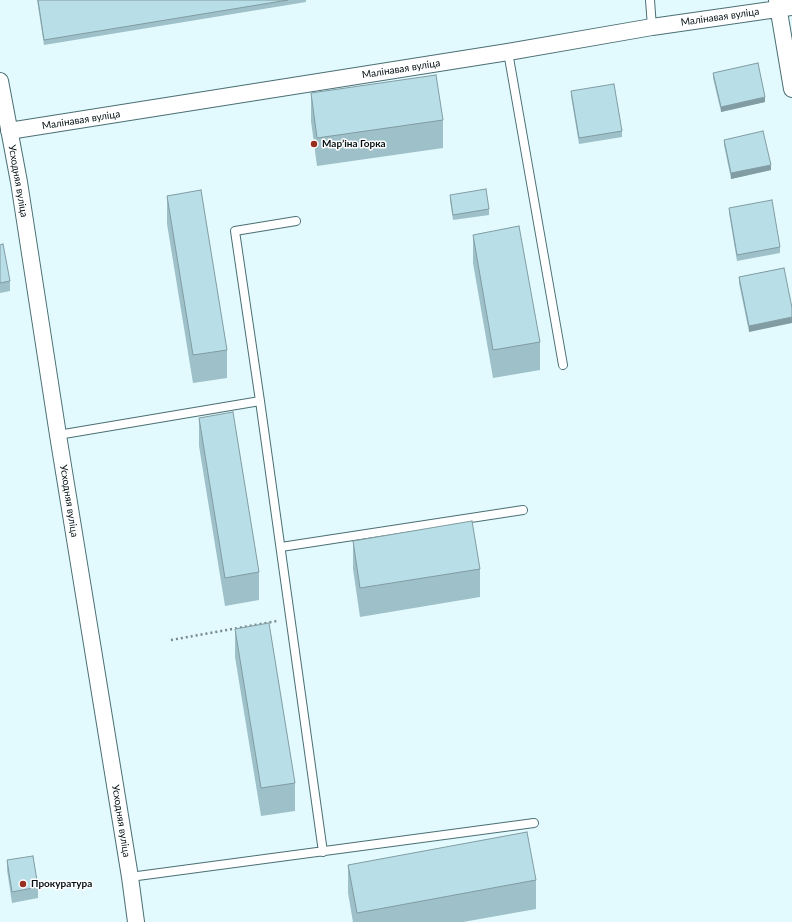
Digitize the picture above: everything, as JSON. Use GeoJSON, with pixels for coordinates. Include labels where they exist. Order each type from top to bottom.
{"type":"FeatureCollection","features":[{"type":"Feature","properties":{"kind":"street","name":"Малінавая вуліца"},"geometry":{"type":"LineString","coordinates":[[5,126],[508,52],[782,5]]}},
{"type":"Feature","properties":{"kind":"street"},"geometry":{"type":"LineString","coordinates":[[782,5],[792,89]]}},
{"type":"Feature","properties":{"kind":"street","name":"Усходняя вуліца"},"geometry":{"type":"LineString","coordinates":[[0,81],[5,126],[19,182],[136,922]]}},
{"type":"Feature","properties":{"kind":"lane"},"geometry":{"type":"LineString","coordinates":[[650,0],[652,27]]}},
{"type":"Feature","properties":{"kind":"lane"},"geometry":{"type":"LineString","coordinates":[[508,52],[563,364]]}},
{"type":"Feature","properties":{"kind":"lane"},"geometry":{"type":"LineString","coordinates":[[296,221],[235,231],[281,547],[323,852]]}},
{"type":"Feature","properties":{"kind":"lane"},"geometry":{"type":"LineString","coordinates":[[58,435],[260,401]]}},
{"type":"Feature","properties":{"kind":"lane"},"geometry":{"type":"LineString","coordinates":[[281,547],[523,510]]}},
{"type":"Feature","properties":{"kind":"lane"},"geometry":{"type":"LineString","coordinates":[[130,877],[534,823]]}},
{"type":"Feature","properties":{"kind":"path"},"geometry":{"type":"LineString","coordinates":[[171,640],[290,618]]}},
{"type":"Feature","properties":{"kind":"building"},"geometry":{"type":"Polygon","coordinates":[[[38,0],[288,0],[44,40],[38,0]]]}},
{"type":"Feature","properties":{"kind":"building"},"geometry":{"type":"Polygon","coordinates":[[[758,63],[765,97],[721,107],[713,73],[758,63]]]}},
{"type":"Feature","properties":{"kind":"building"},"geometry":{"type":"Polygon","coordinates":[[[436,75],[443,120],[317,138],[311,93],[436,75]]]}},
{"type":"Feature","properties":{"kind":"building"},"geometry":{"type":"Polygon","coordinates":[[[614,84],[622,131],[579,138],[571,91],[614,84]]]}},
{"type":"Feature","properties":{"kind":"building"},"geometry":{"type":"Polygon","coordinates":[[[763,131],[771,165],[731,173],[724,140],[763,131]]]}},
{"type":"Feature","properties":{"kind":"building"},"geometry":{"type":"Polygon","coordinates":[[[486,189],[489,209],[453,215],[450,195],[486,189]]]}},
{"type":"Feature","properties":{"kind":"building"},"geometry":{"type":"Polygon","coordinates":[[[201,190],[227,350],[193,355],[167,196],[201,190]]]}},
{"type":"Feature","properties":{"kind":"building"},"geometry":{"type":"Polygon","coordinates":[[[772,200],[780,247],[737,255],[729,208],[772,200]]]}},
{"type":"Feature","properties":{"kind":"building"},"geometry":{"type":"Polygon","coordinates":[[[519,226],[540,342],[493,350],[473,235],[519,226]]]}},
{"type":"Feature","properties":{"kind":"building"},"geometry":{"type":"Polygon","coordinates":[[[3,244],[10,281],[0,283],[0,245],[3,244]]]}},
{"type":"Feature","properties":{"kind":"building"},"geometry":{"type":"Polygon","coordinates":[[[784,268],[792,308],[792,317],[749,326],[739,277],[784,268]]]}},
{"type":"Feature","properties":{"kind":"building"},"geometry":{"type":"Polygon","coordinates":[[[233,412],[259,572],[225,578],[199,418],[233,412]]]}},
{"type":"Feature","properties":{"kind":"building"},"geometry":{"type":"Polygon","coordinates":[[[472,521],[480,569],[360,588],[353,541],[472,521]]]}},
{"type":"Feature","properties":{"kind":"building"},"geometry":{"type":"Polygon","coordinates":[[[269,623],[295,783],[261,788],[235,629],[269,623]]]}},
{"type":"Feature","properties":{"kind":"building"},"geometry":{"type":"Polygon","coordinates":[[[527,832],[536,880],[357,913],[348,865],[527,832]]]}},
{"type":"Feature","properties":{"kind":"building","name":"Прокуратура"},"geometry":{"type":"Polygon","coordinates":[[[33,856],[38,887],[12,892],[7,860],[33,856]]]}},
{"type":"Feature","properties":{"kind":"place","name":"Марʼіна Горка"},"geometry":{"type":"Point","coordinates":[314,144]}},
{"type":"Feature","properties":{"kind":"place","name":"Прокуратура"},"geometry":{"type":"Point","coordinates":[23,884]}}]}
